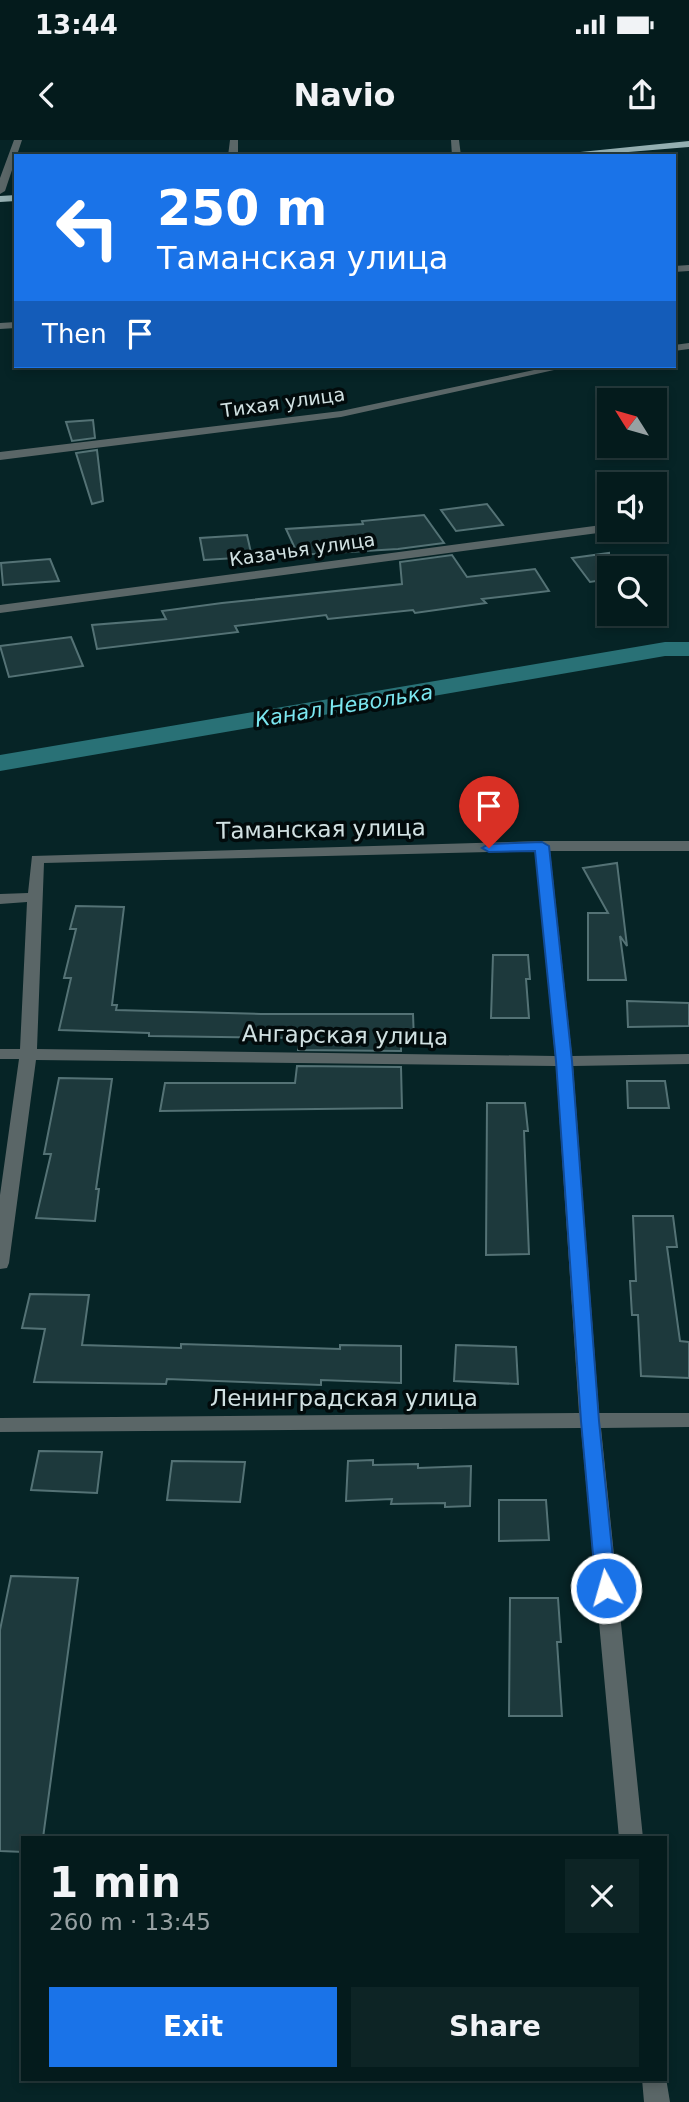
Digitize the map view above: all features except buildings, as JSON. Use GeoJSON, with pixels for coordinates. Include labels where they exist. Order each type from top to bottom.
{"type":"FeatureCollection","features":[{"type":"Feature","properties":{"kind":"main road"},"geometry":{"type":"LineString","coordinates":[[569,154],[689,144]]}},
{"type":"Feature","properties":{"kind":"street"},"geometry":{"type":"LineString","coordinates":[[0,191],[18,140]]}},
{"type":"Feature","properties":{"kind":"street","name":"Тихая улица"},"geometry":{"type":"LineString","coordinates":[[0,456],[341,414],[558,368]]}},
{"type":"Feature","properties":{"kind":"street","name":"Казачья улица"},"geometry":{"type":"LineString","coordinates":[[0,609],[597,530]]}},
{"type":"Feature","properties":{"kind":"street"},"geometry":{"type":"LineString","coordinates":[[542,846],[564,1061],[590,1421],[631,1836]]}},
{"type":"Feature","properties":{"kind":"street","name":"Таманская улица"},"geometry":{"type":"LineString","coordinates":[[37,897],[37,859],[542,846],[689,846]]}},
{"type":"Feature","properties":{"kind":"street"},"geometry":{"type":"LineString","coordinates":[[0,899],[37,897],[28,1054],[0,1263]]}},
{"type":"Feature","properties":{"kind":"street","name":"Ангарская улица"},"geometry":{"type":"LineString","coordinates":[[0,1054],[564,1061],[689,1059]]}},
{"type":"Feature","properties":{"kind":"street","name":"Ленинградская улица"},"geometry":{"type":"LineString","coordinates":[[0,1425],[689,1420]]}},
{"type":"Feature","properties":{"kind":"street"},"geometry":{"type":"LineString","coordinates":[[655,2081],[657,2102]]}},
{"type":"Feature","properties":{"kind":"waterway","name":"Канал Неволька"},"geometry":{"type":"LineString","coordinates":[[0,763],[665,649],[689,649]]}},
{"type":"Feature","properties":{"kind":"route"},"geometry":{"type":"LineString","coordinates":[[489,848],[542,846],[564,1061],[590,1421],[606,1588]]}}]}
